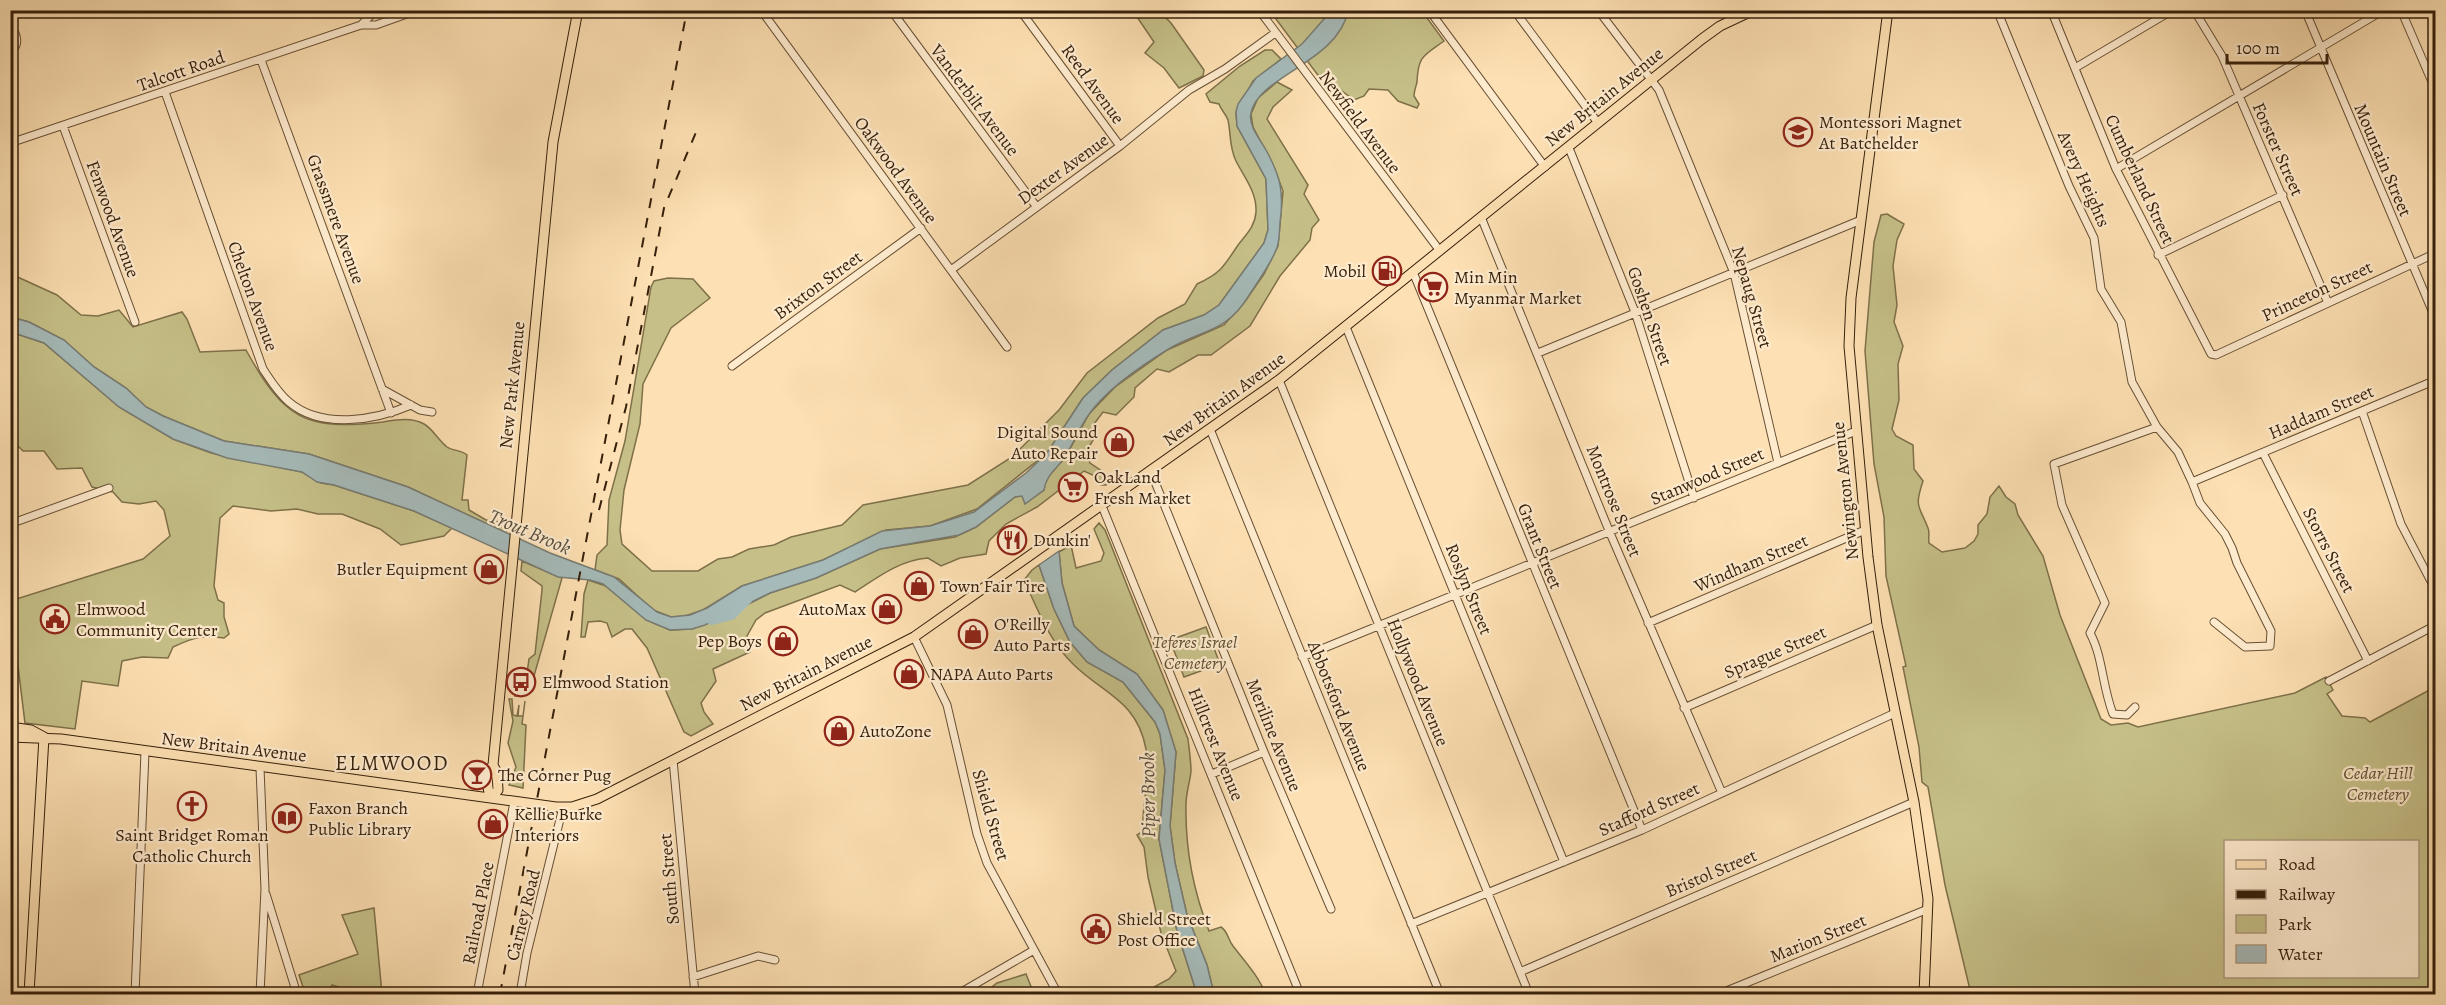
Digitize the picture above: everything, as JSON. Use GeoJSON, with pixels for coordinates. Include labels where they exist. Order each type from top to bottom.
{"type":"FeatureCollection","features":[{"type":"Feature","properties":{"kind":"main road","name":"New Park Avenue"},"geometry":{"type":"LineString","coordinates":[[492,798],[498,790],[497,773],[493,765],[553,142],[578,10]]}},
{"type":"Feature","properties":{"kind":"main road","name":"New Britain Avenue"},"geometry":{"type":"LineString","coordinates":[[10,736],[28,739],[44,737],[514,802],[563,807],[597,799],[914,637],[1279,380],[1702,39],[1738,14],[1754,10]]}},
{"type":"Feature","properties":{"kind":"main road","name":"Newington Avenue"},"geometry":{"type":"LineString","coordinates":[[1888,10],[1860,220],[1849,326],[1865,530],[1877,625],[1924,858],[1929,909],[1924,994]]}},
{"type":"Feature","properties":{"kind":"main road","name":"New Britain Avenue"},"geometry":{"type":"LineString","coordinates":[[10,727],[31,730],[44,737]]}},
{"type":"Feature","properties":{"kind":"main road"},"geometry":{"type":"LineString","coordinates":[[29,994],[44,737]]}},
{"type":"Feature","properties":{"kind":"street","name":"Talcott Road"},"geometry":{"type":"LineString","coordinates":[[361,25],[372,14],[382,10]]}},
{"type":"Feature","properties":{"kind":"street","name":"Talcott Road"},"geometry":{"type":"LineString","coordinates":[[10,143],[361,25],[376,25],[418,10]]}},
{"type":"Feature","properties":{"kind":"street","name":"Oakwood Avenue"},"geometry":{"type":"LineString","coordinates":[[761,10],[1007,347]]}},
{"type":"Feature","properties":{"kind":"street","name":"Vanderbilt Avenue"},"geometry":{"type":"LineString","coordinates":[[891,10],[1036,206]]}},
{"type":"Feature","properties":{"kind":"street","name":"Reed Avenue"},"geometry":{"type":"LineString","coordinates":[[1020,10],[1120,146]]}},
{"type":"Feature","properties":{"kind":"street","name":"Newfield Avenue"},"geometry":{"type":"LineString","coordinates":[[1259,10],[1440,251]]}},
{"type":"Feature","properties":{"kind":"street"},"geometry":{"type":"LineString","coordinates":[[1429,10],[1545,167]]}},
{"type":"Feature","properties":{"kind":"street"},"geometry":{"type":"LineString","coordinates":[[1515,10],[1598,123]]}},
{"type":"Feature","properties":{"kind":"street","name":"Nepaug Street"},"geometry":{"type":"LineString","coordinates":[[1598,10],[1659,90],[1734,273],[1778,463]]}},
{"type":"Feature","properties":{"kind":"street","name":"Avery Heights"},"geometry":{"type":"LineString","coordinates":[[1997,10],[2069,186],[2094,238],[2101,289],[2121,322],[2132,382],[2157,427],[2178,452],[2200,502],[2225,534],[2271,631],[2270,646],[2244,647],[2214,622]]}},
{"type":"Feature","properties":{"kind":"street","name":"Cumberland Street"},"geometry":{"type":"LineString","coordinates":[[2051,10],[2116,169],[2158,255],[2211,354]]}},
{"type":"Feature","properties":{"kind":"street"},"geometry":{"type":"LineString","coordinates":[[2075,68],[2174,10]]}},
{"type":"Feature","properties":{"kind":"street","name":"Forster Street"},"geometry":{"type":"LineString","coordinates":[[2194,10],[2216,42],[2328,303]]}},
{"type":"Feature","properties":{"kind":"street","name":"Mountain Street"},"geometry":{"type":"LineString","coordinates":[[2305,10],[2319,50],[2436,320]]}},
{"type":"Feature","properties":{"kind":"street"},"geometry":{"type":"LineString","coordinates":[[2116,169],[2384,10]]}},
{"type":"Feature","properties":{"kind":"street"},"geometry":{"type":"LineString","coordinates":[[2401,10],[2436,91]]}},
{"type":"Feature","properties":{"kind":"street"},"geometry":{"type":"LineString","coordinates":[[10,27],[17,36],[17,44],[10,52]]}},
{"type":"Feature","properties":{"kind":"street","name":"Dexter Avenue"},"geometry":{"type":"LineString","coordinates":[[951,270],[1120,146],[1189,90],[1225,69],[1275,33]]}},
{"type":"Feature","properties":{"kind":"street","name":"Grassmere Avenue"},"geometry":{"type":"LineString","coordinates":[[261,60],[391,413]]}},
{"type":"Feature","properties":{"kind":"street","name":"Chelton Avenue"},"geometry":{"type":"LineString","coordinates":[[165,92],[263,369],[275,388],[291,404],[322,417],[361,419],[391,413]]}},
{"type":"Feature","properties":{"kind":"street","name":"Fenwood Avenue"},"geometry":{"type":"LineString","coordinates":[[63,126],[135,322]]}},
{"type":"Feature","properties":{"kind":"street","name":"Goshen Street"},"geometry":{"type":"LineString","coordinates":[[1569,148],[1635,312],[1694,498]]}},
{"type":"Feature","properties":{"kind":"street"},"geometry":{"type":"LineString","coordinates":[[2158,255],[2283,195]]}},
{"type":"Feature","properties":{"kind":"street","name":"Montrose Street"},"geometry":{"type":"LineString","coordinates":[[1481,217],[1610,533],[1722,793]]}},
{"type":"Feature","properties":{"kind":"street"},"geometry":{"type":"LineString","coordinates":[[1538,353],[1860,220]]}},
{"type":"Feature","properties":{"kind":"street","name":"Brixton Street"},"geometry":{"type":"LineString","coordinates":[[732,366],[921,228]]}},
{"type":"Feature","properties":{"kind":"street","name":"Princeton Street"},"geometry":{"type":"LineString","coordinates":[[2211,354],[2216,355],[2436,253]]}},
{"type":"Feature","properties":{"kind":"street","name":"Grant Street"},"geometry":{"type":"LineString","coordinates":[[1413,273],[1642,830]]}},
{"type":"Feature","properties":{"kind":"street","name":"Roslyn Street"},"geometry":{"type":"LineString","coordinates":[[1346,327],[1564,862]]}},
{"type":"Feature","properties":{"kind":"street","name":"Hollywood Avenue"},"geometry":{"type":"LineString","coordinates":[[1279,380],[1529,994]]}},
{"type":"Feature","properties":{"kind":"street","name":"Haddam Street"},"geometry":{"type":"LineString","coordinates":[[2192,482],[2436,380]]}},
{"type":"Feature","properties":{"kind":"street"},"geometry":{"type":"LineString","coordinates":[[382,389],[411,405],[432,412]]}},
{"type":"Feature","properties":{"kind":"street"},"geometry":{"type":"LineString","coordinates":[[391,413],[411,405]]}},
{"type":"Feature","properties":{"kind":"street"},"geometry":{"type":"LineString","coordinates":[[2362,411],[2401,524],[2436,591]]}},
{"type":"Feature","properties":{"kind":"street"},"geometry":{"type":"LineString","coordinates":[[2135,707],[2127,715],[2114,714],[2104,692],[2098,648],[2090,633],[2105,603],[2062,505],[2054,464],[2157,427]]}},
{"type":"Feature","properties":{"kind":"street","name":"Abbotsford Avenue"},"geometry":{"type":"LineString","coordinates":[[1210,429],[1440,994]]}},
{"type":"Feature","properties":{"kind":"street","name":"Stanwood Street"},"geometry":{"type":"LineString","coordinates":[[1302,657],[1856,431]]}},
{"type":"Feature","properties":{"kind":"street","name":"Storrs Street"},"geometry":{"type":"LineString","coordinates":[[2263,453],[2368,661]]}},
{"type":"Feature","properties":{"kind":"street","name":"Meriline Avenue"},"geometry":{"type":"LineString","coordinates":[[1151,472],[1264,752],[1331,909]]}},
{"type":"Feature","properties":{"kind":"street"},"geometry":{"type":"LineString","coordinates":[[10,524],[109,488]]}},
{"type":"Feature","properties":{"kind":"street","name":"Hillcrest Avenue"},"geometry":{"type":"LineString","coordinates":[[1102,506],[1300,994]]}},
{"type":"Feature","properties":{"kind":"street","name":"Windham Street"},"geometry":{"type":"LineString","coordinates":[[1648,623],[1865,530]]}},
{"type":"Feature","properties":{"kind":"street","name":"Sprague Street"},"geometry":{"type":"LineString","coordinates":[[1684,708],[1877,625]]}},
{"type":"Feature","properties":{"kind":"street"},"geometry":{"type":"LineString","coordinates":[[2329,681],[2436,625]]}},
{"type":"Feature","properties":{"kind":"street","name":"Shield Street"},"geometry":{"type":"LineString","coordinates":[[914,637],[946,705],[977,834],[987,863],[1059,994]]}},
{"type":"Feature","properties":{"kind":"street","name":"Stafford Street"},"geometry":{"type":"LineString","coordinates":[[1411,924],[1642,830],[1895,713]]}},
{"type":"Feature","properties":{"kind":"street"},"geometry":{"type":"LineString","coordinates":[[135,994],[145,752]]}},
{"type":"Feature","properties":{"kind":"street"},"geometry":{"type":"LineString","coordinates":[[1212,774],[1264,752]]}},
{"type":"Feature","properties":{"kind":"street","name":"South Street"},"geometry":{"type":"LineString","coordinates":[[673,760],[695,994]]}},
{"type":"Feature","properties":{"kind":"street"},"geometry":{"type":"LineString","coordinates":[[260,768],[265,889],[260,994]]}},
{"type":"Feature","properties":{"kind":"street","name":"Railroad Place"},"geometry":{"type":"LineString","coordinates":[[477,994],[514,802]]}},
{"type":"Feature","properties":{"kind":"street","name":"Bristol Street"},"geometry":{"type":"LineString","coordinates":[[1520,972],[1914,802]]}},
{"type":"Feature","properties":{"kind":"street","name":"Carney Road"},"geometry":{"type":"LineString","coordinates":[[520,994],[527,953],[563,807]]}},
{"type":"Feature","properties":{"kind":"street"},"geometry":{"type":"LineString","coordinates":[[265,889],[297,994]]}},
{"type":"Feature","properties":{"kind":"street","name":"Marion Street"},"geometry":{"type":"LineString","coordinates":[[1719,994],[1929,909]]}},
{"type":"Feature","properties":{"kind":"street"},"geometry":{"type":"LineString","coordinates":[[958,994],[1034,950]]}},
{"type":"Feature","properties":{"kind":"street"},"geometry":{"type":"LineString","coordinates":[[693,977],[758,956],[775,960]]}},
{"type":"Feature","properties":{"kind":"green space"},"geometry":{"type":"Polygon","coordinates":[[[1133,11],[1159,11],[1171,23],[1204,70],[1203,76],[1179,88],[1164,68],[1145,53],[1154,42],[1133,11]]]}},
{"type":"Feature","properties":{"kind":"green space"},"geometry":{"type":"Polygon","coordinates":[[[1270,11],[1422,11],[1444,41],[1426,54],[1420,62],[1414,94],[1419,104],[1417,108],[1398,101],[1388,90],[1369,89],[1364,96],[1354,100],[1339,89],[1332,94],[1270,11]]]}},
{"type":"Feature","properties":{"kind":"green space"},"geometry":{"type":"Polygon","coordinates":[[[1265,50],[1272,50],[1281,59],[1253,81],[1236,112],[1237,126],[1266,179],[1268,230],[1264,243],[1219,305],[1204,315],[1163,330],[1112,370],[1083,398],[1047,453],[977,509],[930,526],[886,530],[823,560],[742,586],[703,610],[685,616],[671,617],[653,610],[619,579],[595,570],[597,555],[607,545],[609,500],[625,441],[651,287],[654,281],[668,278],[693,279],[710,298],[671,328],[643,384],[640,424],[624,490],[620,530],[622,544],[652,571],[698,571],[718,559],[732,557],[749,549],[774,545],[791,537],[842,525],[863,505],[968,485],[1012,457],[1059,410],[1087,373],[1158,318],[1185,304],[1197,284],[1220,270],[1249,232],[1256,212],[1254,198],[1234,156],[1227,118],[1219,104],[1210,102],[1206,94],[1240,66],[1265,50]]]}},
{"type":"Feature","properties":{"kind":"green space"},"geometry":{"type":"Polygon","coordinates":[[[1277,82],[1292,90],[1273,107],[1267,119],[1308,185],[1304,194],[1319,220],[1312,228],[1310,240],[1280,276],[1250,326],[1211,355],[1198,355],[1169,372],[1157,369],[1135,388],[1134,397],[1116,415],[1103,412],[1094,424],[1096,435],[1086,452],[1090,463],[1111,477],[1106,485],[1101,485],[1095,476],[1084,471],[1037,507],[1006,524],[989,541],[986,554],[960,558],[941,566],[928,558],[918,559],[890,570],[855,592],[840,585],[765,613],[756,620],[747,636],[751,645],[750,652],[713,669],[716,681],[701,703],[704,712],[713,724],[691,736],[684,732],[647,648],[632,629],[625,629],[612,637],[607,623],[588,622],[585,637],[581,637],[584,594],[588,580],[609,587],[654,623],[670,630],[692,629],[721,618],[770,593],[816,578],[880,549],[955,537],[976,527],[1015,497],[1022,496],[1025,503],[1044,490],[1046,478],[1065,458],[1089,414],[1115,387],[1167,350],[1224,325],[1246,300],[1264,274],[1278,246],[1283,191],[1274,167],[1253,127],[1251,114],[1258,98],[1277,82]]]}},
{"type":"Feature","properties":{"kind":"green space","name":"Cedar Hill Cemetery"},"geometry":{"type":"Polygon","coordinates":[[[1887,214],[1904,224],[1897,240],[1893,266],[1897,305],[1894,322],[1903,346],[1898,364],[1899,400],[1892,429],[1896,436],[1913,445],[1914,469],[1923,481],[1918,502],[1929,530],[1929,543],[1942,552],[1965,548],[1974,541],[1978,534],[1978,525],[1987,514],[1990,497],[1999,486],[2006,497],[2015,504],[2018,515],[2043,556],[2060,615],[2101,719],[2111,725],[2128,723],[2138,727],[2295,693],[2326,677],[2333,690],[2327,694],[2342,716],[2365,718],[2370,722],[2435,687],[2435,994],[1971,994],[1945,885],[1928,787],[1922,782],[1919,747],[1903,667],[1906,666],[1886,576],[1884,517],[1874,464],[1865,351],[1874,242],[1881,215],[1887,214]]]}},
{"type":"Feature","properties":{"kind":"green space"},"geometry":{"type":"Polygon","coordinates":[[[11,274],[57,295],[81,315],[98,316],[119,310],[133,327],[182,312],[200,352],[246,350],[272,392],[285,405],[315,421],[356,424],[414,420],[424,424],[447,447],[467,455],[462,500],[468,500],[469,510],[486,520],[506,523],[506,533],[408,487],[309,454],[224,441],[163,416],[146,407],[126,388],[94,367],[64,340],[29,322],[11,317],[11,274]]]}},
{"type":"Feature","properties":{"kind":"green space"},"geometry":{"type":"Polygon","coordinates":[[[11,332],[44,343],[119,407],[173,439],[211,453],[302,472],[321,483],[334,485],[414,511],[452,528],[444,536],[401,545],[380,529],[342,514],[318,514],[297,509],[271,511],[233,506],[220,518],[214,586],[218,600],[224,603],[224,617],[229,634],[224,638],[204,637],[187,641],[173,647],[168,658],[142,657],[122,661],[118,686],[82,681],[75,729],[25,723],[10,601],[143,559],[170,536],[164,510],[156,501],[139,504],[122,502],[113,492],[92,487],[82,468],[57,469],[44,451],[23,451],[11,439],[11,332]]]}},
{"type":"Feature","properties":{"kind":"green space"},"geometry":{"type":"Polygon","coordinates":[[[1099,523],[1105,530],[1188,739],[1191,771],[1186,800],[1187,837],[1194,884],[1203,916],[1209,931],[1221,927],[1225,931],[1231,944],[1256,976],[1265,994],[1214,994],[1207,965],[1187,915],[1175,863],[1170,826],[1176,752],[1163,710],[1137,674],[1099,650],[1074,626],[1062,583],[1059,552],[1071,545],[1076,568],[1101,561],[1104,553],[1094,529],[1099,523]]]}},
{"type":"Feature","properties":{"kind":"green space"},"geometry":{"type":"Polygon","coordinates":[[[522,561],[562,578],[532,683],[523,696],[515,696],[516,690],[526,680],[529,659],[535,654],[542,590],[542,586],[521,571],[522,561]]]}},
{"type":"Feature","properties":{"kind":"green space"},"geometry":{"type":"Polygon","coordinates":[[[1039,565],[1054,609],[1070,642],[1087,662],[1123,682],[1155,722],[1160,734],[1165,770],[1159,839],[1177,931],[1197,994],[1141,994],[1169,979],[1176,971],[1161,933],[1148,877],[1144,847],[1137,835],[1143,831],[1148,769],[1146,749],[1142,733],[1127,708],[1073,664],[1051,635],[1024,580],[1039,565]]]}},
{"type":"Feature","properties":{"kind":"green space","name":"Teferes Israel Cemetery"},"geometry":{"type":"Polygon","coordinates":[[[1206,627],[1220,664],[1184,677],[1170,640],[1206,627]]]}},
{"type":"Feature","properties":{"kind":"green space"},"geometry":{"type":"Polygon","coordinates":[[[509,699],[512,699],[513,715],[517,716],[519,705],[518,716],[523,716],[525,701],[522,724],[526,725],[523,788],[509,785],[516,767],[508,743],[513,721],[509,699]]]}},
{"type":"Feature","properties":{"kind":"green space"},"geometry":{"type":"Polygon","coordinates":[[[374,908],[382,994],[361,994],[332,985],[328,993],[304,990],[299,975],[358,954],[342,915],[374,908]]]}},
{"type":"Feature","properties":{"kind":"green space"},"geometry":{"type":"Polygon","coordinates":[[[1026,974],[1034,994],[983,994],[997,983],[1026,974]]]}},
{"type":"Feature","properties":{"kind":"water"},"geometry":{"type":"Polygon","coordinates":[[[1331,11],[1348,11],[1341,29],[1315,56],[1268,89],[1257,100],[1251,113],[1253,128],[1271,160],[1280,185],[1282,203],[1279,237],[1267,268],[1248,297],[1230,318],[1221,325],[1167,350],[1115,386],[1086,418],[1062,461],[1047,479],[1044,490],[1025,504],[1022,496],[1015,497],[976,527],[959,535],[880,549],[816,578],[770,593],[705,625],[692,629],[670,630],[646,620],[603,584],[590,580],[558,577],[414,511],[334,485],[317,482],[302,472],[227,458],[173,439],[119,407],[44,343],[11,332],[10,317],[29,322],[64,340],[94,367],[126,388],[146,407],[163,416],[224,441],[309,454],[408,487],[550,553],[614,577],[657,612],[671,617],[690,615],[707,608],[742,586],[823,560],[882,531],[930,526],[974,512],[1026,473],[1047,453],[1083,398],[1112,370],[1163,330],[1204,315],[1219,305],[1264,243],[1268,230],[1266,179],[1237,126],[1238,104],[1256,78],[1302,44],[1331,11]]]}},
{"type":"Feature","properties":{"kind":"water"},"geometry":{"type":"Polygon","coordinates":[[[1059,551],[1062,583],[1074,626],[1099,650],[1137,674],[1163,710],[1176,752],[1170,826],[1175,863],[1187,915],[1207,965],[1214,994],[1197,994],[1177,931],[1159,839],[1165,770],[1160,734],[1155,722],[1123,682],[1087,662],[1070,642],[1054,609],[1039,565],[1059,551]]]}},
{"type":"Feature","properties":{"kind":"waterway","name":"Trout Brook"},"geometry":{"type":"LineString","coordinates":[[712,619],[731,614],[747,598]]}},
{"type":"Feature","properties":{"kind":"railway"},"geometry":{"type":"LineString","coordinates":[[500,994],[687,10]]}},
{"type":"Feature","properties":{"kind":"railway"},"geometry":{"type":"LineString","coordinates":[[599,510],[626,407],[664,208],[697,130]]}},
{"type":"Feature","properties":{"kind":"place","name":"Montessori Magnet At Batchelder"},"geometry":{"type":"Point","coordinates":[1798,132]}},
{"type":"Feature","properties":{"kind":"place","name":"Mobil"},"geometry":{"type":"Point","coordinates":[1387,271]}},
{"type":"Feature","properties":{"kind":"place","name":"Min Min Myanmar Market"},"geometry":{"type":"Point","coordinates":[1433,287]}},
{"type":"Feature","properties":{"kind":"place","name":"Digital Sound Auto Repair"},"geometry":{"type":"Point","coordinates":[1119,442]}},
{"type":"Feature","properties":{"kind":"place","name":"OakLand Fresh Market"},"geometry":{"type":"Point","coordinates":[1073,487]}},
{"type":"Feature","properties":{"kind":"place","name":"Dunkin'"},"geometry":{"type":"Point","coordinates":[1012,540]}},
{"type":"Feature","properties":{"kind":"place","name":"Butler Equipment"},"geometry":{"type":"Point","coordinates":[489,569]}},
{"type":"Feature","properties":{"kind":"place","name":"Town Fair Tire"},"geometry":{"type":"Point","coordinates":[919,586]}},
{"type":"Feature","properties":{"kind":"place","name":"AutoMax"},"geometry":{"type":"Point","coordinates":[887,609]}},
{"type":"Feature","properties":{"kind":"place","name":"Elmwood Community Center"},"geometry":{"type":"Point","coordinates":[55,619]}},
{"type":"Feature","properties":{"kind":"place","name":"O'Reilly Auto Parts"},"geometry":{"type":"Point","coordinates":[973,634]}},
{"type":"Feature","properties":{"kind":"place","name":"Pep Boys"},"geometry":{"type":"Point","coordinates":[783,641]}},
{"type":"Feature","properties":{"kind":"place","name":"NAPA Auto Parts"},"geometry":{"type":"Point","coordinates":[909,674]}},
{"type":"Feature","properties":{"kind":"place","name":"Elmwood Station"},"geometry":{"type":"Point","coordinates":[521,682]}},
{"type":"Feature","properties":{"kind":"place","name":"AutoZone"},"geometry":{"type":"Point","coordinates":[839,731]}},
{"type":"Feature","properties":{"kind":"place","name":"The Corner Pug"},"geometry":{"type":"Point","coordinates":[477,775]}},
{"type":"Feature","properties":{"kind":"place","name":"Saint Bridget Roman Catholic Church"},"geometry":{"type":"Point","coordinates":[192,806]}},
{"type":"Feature","properties":{"kind":"place","name":"Faxon Branch Public Library"},"geometry":{"type":"Point","coordinates":[287,818]}},
{"type":"Feature","properties":{"kind":"place","name":"Kellie Burke Interiors"},"geometry":{"type":"Point","coordinates":[493,824]}},
{"type":"Feature","properties":{"kind":"place","name":"Shield Street Post Office"},"geometry":{"type":"Point","coordinates":[1096,929]}},
{"type":"Feature","properties":{"kind":"district","name":"ELMWOOD"},"geometry":{"type":"Point","coordinates":[392,763]}},
{"type":"Feature","properties":{"kind":"water label","name":"Piper Brook"},"geometry":{"type":"Point","coordinates":[1148,795]}}]}
